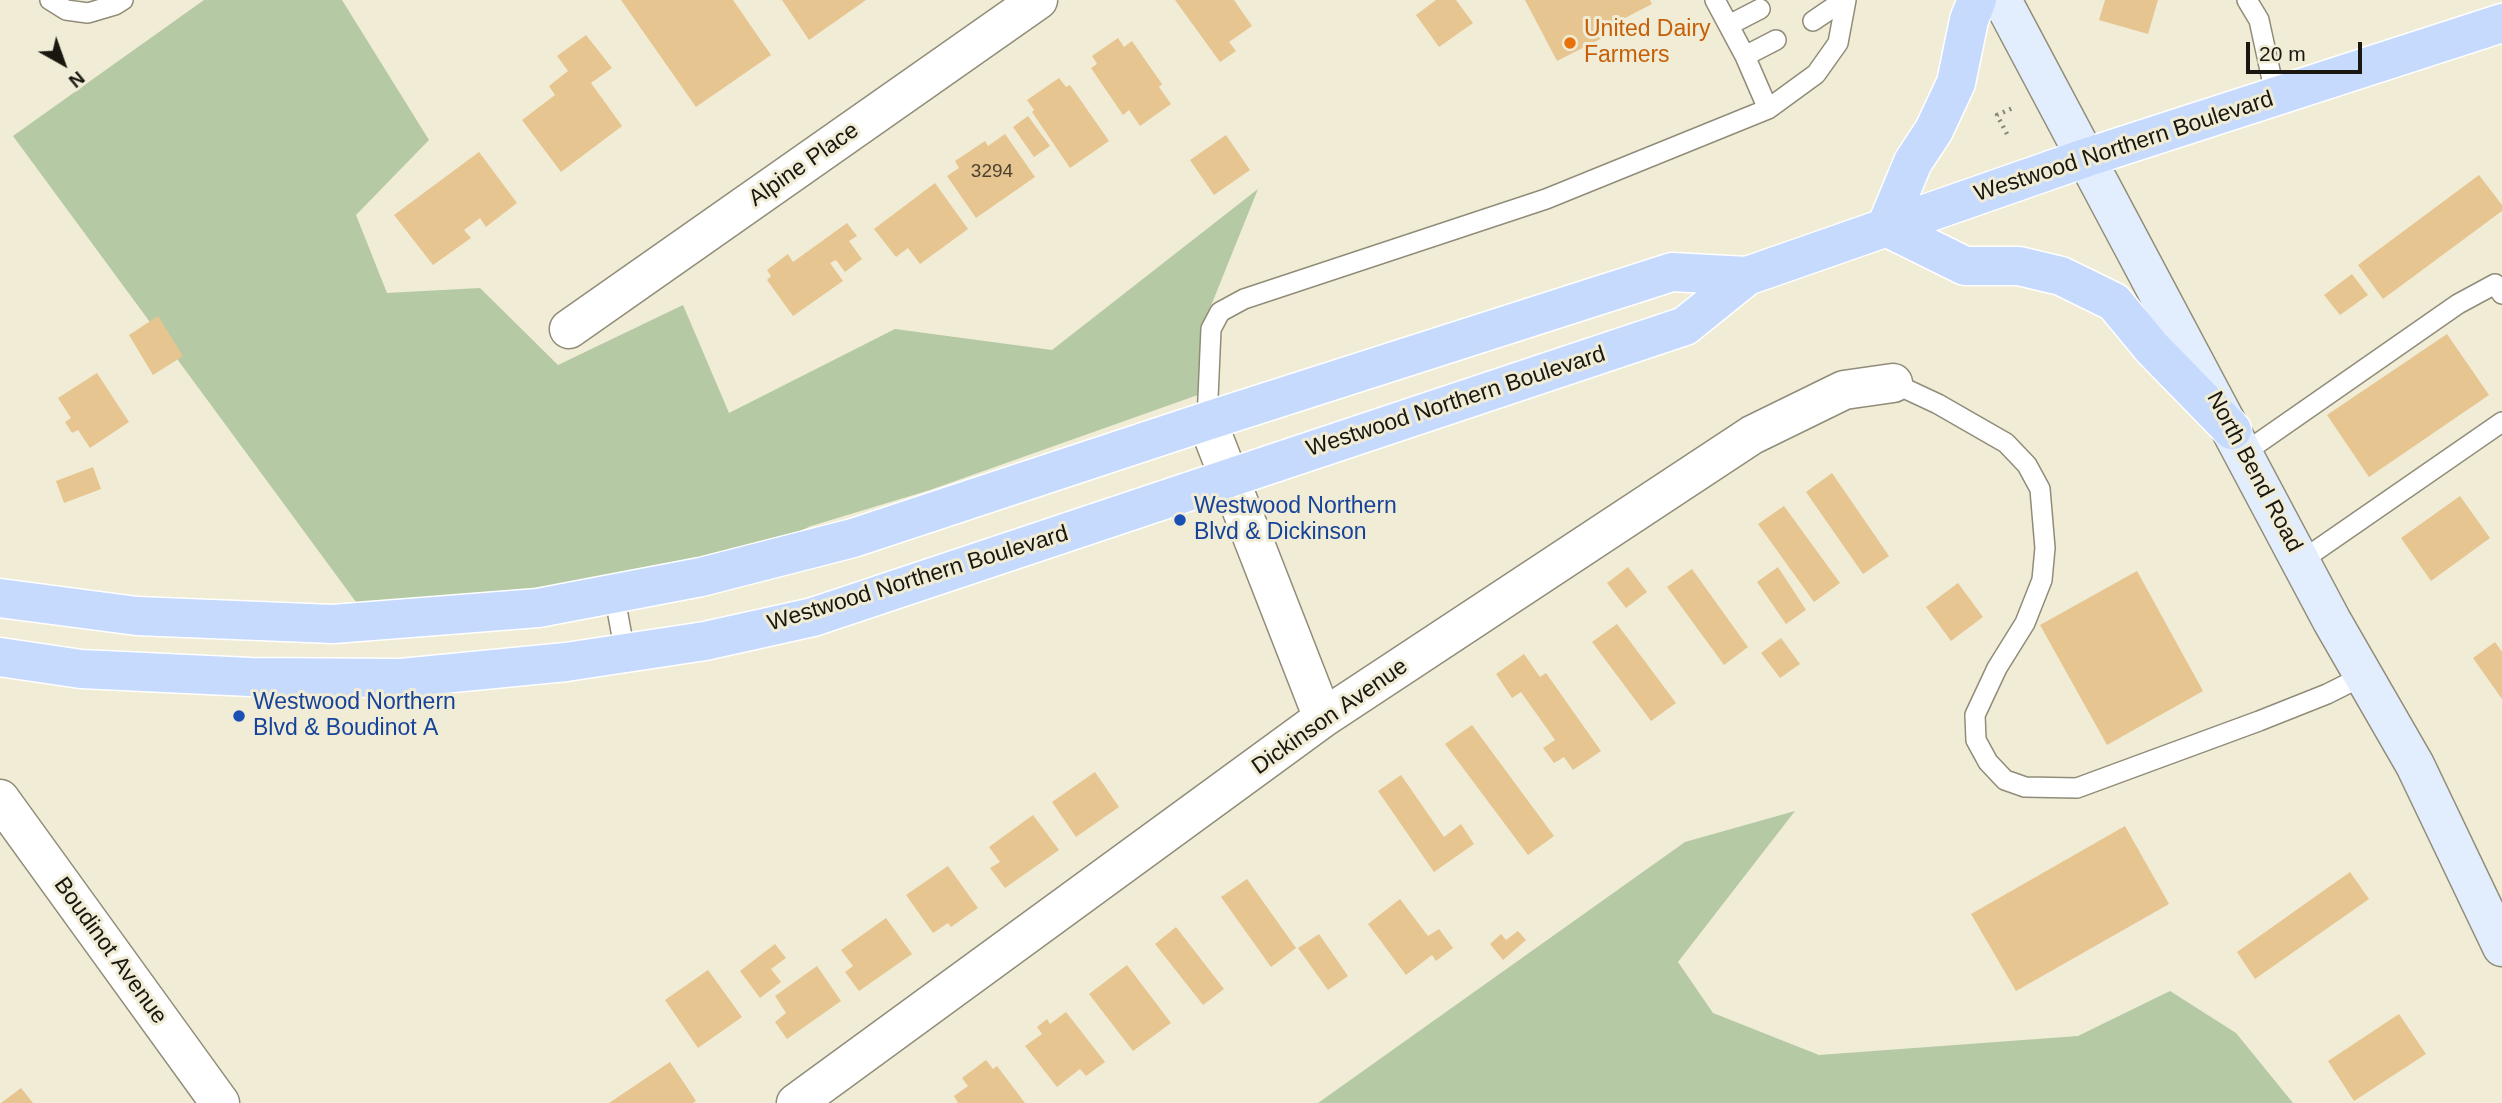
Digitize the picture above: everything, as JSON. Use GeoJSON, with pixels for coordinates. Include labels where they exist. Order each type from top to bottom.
{"type":"FeatureCollection","features":[{"type":"Feature","properties":{"kind":"main road"},"geometry":{"type":"LineString","coordinates":[[1977,0],[1969,20],[1955,83],[1934,130],[1913,162],[1886,227],[1965,267],[2019,266],[2061,276],[2114,303],[2238,442]]}},
{"type":"Feature","properties":{"kind":"main road","name":"North Bend Road"},"geometry":{"type":"LineString","coordinates":[[2002,0],[2363,676],[2415,765],[2502,947]]}},
{"type":"Feature","properties":{"kind":"main road","name":"Westwood Northern Boulevard"},"geometry":{"type":"LineString","coordinates":[[0,657],[80,669],[250,677],[401,678],[566,662],[705,640],[813,617],[1685,326],[1747,276],[2085,158],[2502,23]]}},
{"type":"Feature","properties":{"kind":"main road","name":"Westwood Northern Boulevard"},"geometry":{"type":"LineString","coordinates":[[0,598],[137,616],[333,624],[538,608],[701,577],[853,538],[1672,272],[1747,276]]}},
{"type":"Feature","properties":{"kind":"street","name":"Alpine Place"},"geometry":{"type":"LineString","coordinates":[[569,329],[1038,0]]}},
{"type":"Feature","properties":{"kind":"street","name":"Dickinson Avenue"},"geometry":{"type":"LineString","coordinates":[[796,1103],[1323,718],[1752,435],[1844,390],[1893,383]]}},
{"type":"Feature","properties":{"kind":"street"},"geometry":{"type":"LineString","coordinates":[[1207,421],[1323,718]]}},
{"type":"Feature","properties":{"kind":"street","name":"Boudinot Avenue"},"geometry":{"type":"LineString","coordinates":[[0,799],[220,1103]]}},
{"type":"Feature","properties":{"kind":"lane"},"geometry":{"type":"LineString","coordinates":[[50,0],[66,10],[88,13],[123,0]]}},
{"type":"Feature","properties":{"kind":"lane"},"geometry":{"type":"LineString","coordinates":[[1715,0],[1745,56],[1768,109]]}},
{"type":"Feature","properties":{"kind":"lane"},"geometry":{"type":"LineString","coordinates":[[1813,21],[1845,0]]}},
{"type":"Feature","properties":{"kind":"lane"},"geometry":{"type":"LineString","coordinates":[[1207,421],[1211,329],[1220,312],[1244,299],[1546,199],[1768,109],[1816,74],[1838,43],[1845,0]]}},
{"type":"Feature","properties":{"kind":"lane"},"geometry":{"type":"LineString","coordinates":[[2247,0],[2259,20],[2276,98]]}},
{"type":"Feature","properties":{"kind":"lane"},"geometry":{"type":"LineString","coordinates":[[1729,25],[1760,9]]}},
{"type":"Feature","properties":{"kind":"lane"},"geometry":{"type":"LineString","coordinates":[[1745,56],[1776,40]]}},
{"type":"Feature","properties":{"kind":"lane"},"geometry":{"type":"LineString","coordinates":[[2238,442],[2458,304],[2496,284],[2502,294]]}},
{"type":"Feature","properties":{"kind":"lane"},"geometry":{"type":"LineString","coordinates":[[1893,383],[1938,404],[2006,443],[2027,465],[2040,489],[2045,548],[2042,580],[2025,623],[1997,668],[1975,715],[1976,740],[1988,762],[2005,780],[2025,787],[2077,788],[2259,722],[2363,676]]}},
{"type":"Feature","properties":{"kind":"lane"},"geometry":{"type":"LineString","coordinates":[[2301,561],[2502,422]]}},
{"type":"Feature","properties":{"kind":"lane"},"geometry":{"type":"LineString","coordinates":[[614,593],[625,653]]}},
{"type":"Feature","properties":{"kind":"path"},"geometry":{"type":"LineString","coordinates":[[2007,134],[1997,115],[2019,106]]}},
{"type":"Feature","properties":{"kind":"green space"},"geometry":{"type":"Polygon","coordinates":[[[204,0],[342,0],[429,140],[356,215],[387,293],[480,288],[558,365],[683,305],[729,413],[895,329],[1052,350],[1258,189],[1200,333],[1209,391],[930,490],[811,526],[701,577],[370,621],[13,136],[204,0]]]}},
{"type":"Feature","properties":{"kind":"green space"},"geometry":{"type":"Polygon","coordinates":[[[1795,811],[1678,962],[1713,1013],[1819,1055],[2078,1036],[2170,991],[2236,1033],[2293,1103],[1318,1103],[1685,842],[1795,811]]]}},
{"type":"Feature","properties":{"kind":"building"},"geometry":{"type":"Polygon","coordinates":[[[621,0],[733,0],[771,55],[696,107],[621,0]]]}},
{"type":"Feature","properties":{"kind":"building"},"geometry":{"type":"Polygon","coordinates":[[[782,0],[866,0],[809,40],[782,0]]]}},
{"type":"Feature","properties":{"kind":"building"},"geometry":{"type":"Polygon","coordinates":[[[1175,0],[1234,0],[1252,26],[1229,42],[1236,51],[1220,62],[1175,0]]]}},
{"type":"Feature","properties":{"kind":"building"},"geometry":{"type":"Polygon","coordinates":[[[1436,0],[1456,0],[1473,23],[1439,47],[1416,15],[1436,0]]]}},
{"type":"Feature","properties":{"kind":"building","name":"United Dairy Farmers"},"geometry":{"type":"Polygon","coordinates":[[[1525,0],[1650,0],[1652,4],[1623,19],[1626,26],[1557,61],[1525,0]]]}},
{"type":"Feature","properties":{"kind":"building"},"geometry":{"type":"Polygon","coordinates":[[[2105,0],[2158,0],[2148,34],[2099,20],[2105,0]]]}},
{"type":"Feature","properties":{"kind":"building"},"geometry":{"type":"Polygon","coordinates":[[[586,35],[612,68],[591,83],[622,126],[561,172],[522,120],[555,95],[549,86],[568,71],[557,56],[586,35]]]}},
{"type":"Feature","properties":{"kind":"building"},"geometry":{"type":"Polygon","coordinates":[[[1118,38],[1124,47],[1132,41],[1162,84],[1159,87],[1171,104],[1140,126],[1129,110],[1123,115],[1091,68],[1097,64],[1092,56],[1118,38]]]}},
{"type":"Feature","properties":{"kind":"building"},"geometry":{"type":"Polygon","coordinates":[[[1059,78],[1066,87],[1070,85],[1109,141],[1070,168],[1032,112],[1034,110],[1027,100],[1059,78]]]}},
{"type":"Feature","properties":{"kind":"building"},"geometry":{"type":"Polygon","coordinates":[[[1028,116],[1050,146],[1034,157],[1013,127],[1028,116]]]}},
{"type":"Feature","properties":{"kind":"building"},"geometry":{"type":"Polygon","coordinates":[[[1005,134],[1035,177],[976,218],[947,176],[959,168],[955,161],[985,141],[988,146],[1005,134]]]}},
{"type":"Feature","properties":{"kind":"building"},"geometry":{"type":"Polygon","coordinates":[[[1226,135],[1250,170],[1214,195],[1190,160],[1226,135]]]}},
{"type":"Feature","properties":{"kind":"building"},"geometry":{"type":"Polygon","coordinates":[[[479,152],[517,203],[486,227],[480,218],[464,230],[471,238],[433,265],[394,215],[479,152]]]}},
{"type":"Feature","properties":{"kind":"building"},"geometry":{"type":"Polygon","coordinates":[[[2479,175],[2502,205],[2502,211],[2383,299],[2358,265],[2479,175]]]}},
{"type":"Feature","properties":{"kind":"building"},"geometry":{"type":"Polygon","coordinates":[[[935,183],[968,229],[920,264],[908,248],[896,257],[874,229],[935,183]]]}},
{"type":"Feature","properties":{"kind":"building"},"geometry":{"type":"Polygon","coordinates":[[[847,223],[857,236],[849,241],[862,259],[845,272],[836,260],[830,263],[843,281],[793,316],[767,280],[771,276],[767,270],[788,254],[793,262],[847,223]]]}},
{"type":"Feature","properties":{"kind":"building"},"geometry":{"type":"Polygon","coordinates":[[[2352,274],[2368,295],[2340,315],[2324,295],[2352,274]]]}},
{"type":"Feature","properties":{"kind":"building"},"geometry":{"type":"Polygon","coordinates":[[[158,316],[183,356],[153,375],[129,335],[158,316]]]}},
{"type":"Feature","properties":{"kind":"building"},"geometry":{"type":"Polygon","coordinates":[[[2447,334],[2489,395],[2369,477],[2327,415],[2447,334]]]}},
{"type":"Feature","properties":{"kind":"building"},"geometry":{"type":"Polygon","coordinates":[[[97,373],[129,422],[90,448],[78,430],[72,433],[65,422],[71,418],[58,398],[97,373]]]}},
{"type":"Feature","properties":{"kind":"building"},"geometry":{"type":"Polygon","coordinates":[[[93,467],[101,489],[64,503],[56,481],[93,467]]]}},
{"type":"Feature","properties":{"kind":"building"},"geometry":{"type":"Polygon","coordinates":[[[1832,473],[1889,556],[1863,574],[1806,492],[1832,473]]]}},
{"type":"Feature","properties":{"kind":"building"},"geometry":{"type":"Polygon","coordinates":[[[2460,496],[2490,538],[2431,581],[2401,538],[2460,496]]]}},
{"type":"Feature","properties":{"kind":"building"},"geometry":{"type":"Polygon","coordinates":[[[1784,506],[1840,583],[1814,602],[1758,524],[1784,506]]]}},
{"type":"Feature","properties":{"kind":"building"},"geometry":{"type":"Polygon","coordinates":[[[1628,567],[1647,592],[1626,608],[1607,583],[1628,567]]]}},
{"type":"Feature","properties":{"kind":"building"},"geometry":{"type":"Polygon","coordinates":[[[1778,567],[1806,610],[1786,624],[1757,582],[1778,567]]]}},
{"type":"Feature","properties":{"kind":"building"},"geometry":{"type":"Polygon","coordinates":[[[1692,569],[1748,647],[1724,665],[1667,587],[1692,569]]]}},
{"type":"Feature","properties":{"kind":"building"},"geometry":{"type":"Polygon","coordinates":[[[2137,571],[2203,691],[2107,745],[2040,625],[2137,571]]]}},
{"type":"Feature","properties":{"kind":"building"},"geometry":{"type":"Polygon","coordinates":[[[1958,583],[1983,617],[1951,641],[1926,607],[1958,583]]]}},
{"type":"Feature","properties":{"kind":"building"},"geometry":{"type":"Polygon","coordinates":[[[1617,624],[1676,703],[1651,721],[1592,642],[1617,624]]]}},
{"type":"Feature","properties":{"kind":"building"},"geometry":{"type":"Polygon","coordinates":[[[1781,638],[1800,664],[1780,678],[1761,653],[1781,638]]]}},
{"type":"Feature","properties":{"kind":"building"},"geometry":{"type":"Polygon","coordinates":[[[2495,642],[2502,652],[2502,699],[2473,658],[2495,642]]]}},
{"type":"Feature","properties":{"kind":"building"},"geometry":{"type":"Polygon","coordinates":[[[1524,654],[1540,677],[1546,673],[1601,751],[1573,770],[1564,757],[1554,763],[1543,748],[1555,740],[1521,692],[1512,698],[1496,674],[1524,654]]]}},
{"type":"Feature","properties":{"kind":"building"},"geometry":{"type":"Polygon","coordinates":[[[1472,725],[1554,836],[1528,855],[1445,744],[1472,725]]]}},
{"type":"Feature","properties":{"kind":"building"},"geometry":{"type":"Polygon","coordinates":[[[1095,772],[1119,807],[1076,837],[1052,802],[1095,772]]]}},
{"type":"Feature","properties":{"kind":"building"},"geometry":{"type":"Polygon","coordinates":[[[1401,775],[1444,837],[1461,824],[1474,844],[1434,872],[1378,791],[1401,775]]]}},
{"type":"Feature","properties":{"kind":"building"},"geometry":{"type":"Polygon","coordinates":[[[1033,815],[1059,850],[1005,888],[990,868],[1000,862],[989,847],[1033,815]]]}},
{"type":"Feature","properties":{"kind":"building"},"geometry":{"type":"Polygon","coordinates":[[[2125,826],[2169,904],[2016,991],[1971,914],[2125,826]]]}},
{"type":"Feature","properties":{"kind":"building"},"geometry":{"type":"Polygon","coordinates":[[[948,866],[978,908],[951,927],[948,923],[933,933],[906,895],[948,866]]]}},
{"type":"Feature","properties":{"kind":"building"},"geometry":{"type":"Polygon","coordinates":[[[2350,872],[2369,899],[2255,979],[2237,952],[2350,872]]]}},
{"type":"Feature","properties":{"kind":"building"},"geometry":{"type":"Polygon","coordinates":[[[1247,879],[1296,948],[1271,967],[1221,897],[1247,879]]]}},
{"type":"Feature","properties":{"kind":"building"},"geometry":{"type":"Polygon","coordinates":[[[1400,899],[1428,936],[1439,929],[1453,948],[1436,961],[1432,955],[1406,975],[1368,924],[1400,899]]]}},
{"type":"Feature","properties":{"kind":"building"},"geometry":{"type":"Polygon","coordinates":[[[886,918],[912,954],[859,991],[845,972],[853,966],[841,950],[886,918]]]}},
{"type":"Feature","properties":{"kind":"building"},"geometry":{"type":"Polygon","coordinates":[[[1176,927],[1224,989],[1203,1005],[1155,944],[1176,927]]]}},
{"type":"Feature","properties":{"kind":"building"},"geometry":{"type":"Polygon","coordinates":[[[1518,931],[1526,940],[1503,960],[1490,944],[1501,934],[1506,940],[1518,931]]]}},
{"type":"Feature","properties":{"kind":"building"},"geometry":{"type":"Polygon","coordinates":[[[1319,934],[1348,976],[1328,990],[1298,948],[1319,934]]]}},
{"type":"Feature","properties":{"kind":"building"},"geometry":{"type":"Polygon","coordinates":[[[775,944],[786,958],[771,969],[781,982],[760,998],[740,971],[775,944]]]}},
{"type":"Feature","properties":{"kind":"building"},"geometry":{"type":"Polygon","coordinates":[[[1127,965],[1171,1023],[1133,1051],[1089,994],[1127,965]]]}},
{"type":"Feature","properties":{"kind":"building"},"geometry":{"type":"Polygon","coordinates":[[[817,966],[841,1001],[787,1039],[775,1022],[786,1013],[775,996],[817,966]]]}},
{"type":"Feature","properties":{"kind":"building"},"geometry":{"type":"Polygon","coordinates":[[[708,970],[742,1017],[698,1048],[665,1000],[708,970]]]}},
{"type":"Feature","properties":{"kind":"building"},"geometry":{"type":"Polygon","coordinates":[[[1066,1012],[1105,1062],[1086,1076],[1080,1069],[1057,1087],[1025,1046],[1042,1034],[1037,1027],[1047,1019],[1050,1024],[1066,1012]]]}},
{"type":"Feature","properties":{"kind":"building"},"geometry":{"type":"Polygon","coordinates":[[[2399,1014],[2426,1054],[2354,1101],[2328,1061],[2399,1014]]]}},
{"type":"Feature","properties":{"kind":"building"},"geometry":{"type":"Polygon","coordinates":[[[986,1060],[993,1069],[997,1066],[1025,1103],[958,1103],[954,1096],[968,1086],[962,1078],[986,1060]]]}},
{"type":"Feature","properties":{"kind":"building"},"geometry":{"type":"Polygon","coordinates":[[[670,1062],[696,1101],[609,1103],[670,1062]]]}},
{"type":"Feature","properties":{"kind":"building"},"geometry":{"type":"Polygon","coordinates":[[[21,1088],[33,1103],[1,1103],[21,1088]]]}},
{"type":"Feature","properties":{"kind":"place","name":"United Dairy Farmers"},"geometry":{"type":"Point","coordinates":[1570,43]}},
{"type":"Feature","properties":{"kind":"place","name":"Westwood Northern Blvd & Dickinson"},"geometry":{"type":"Point","coordinates":[1180,520]}},
{"type":"Feature","properties":{"kind":"place","name":"Westwood Northern Blvd & Boudinot A"},"geometry":{"type":"Point","coordinates":[239,716]}}]}
